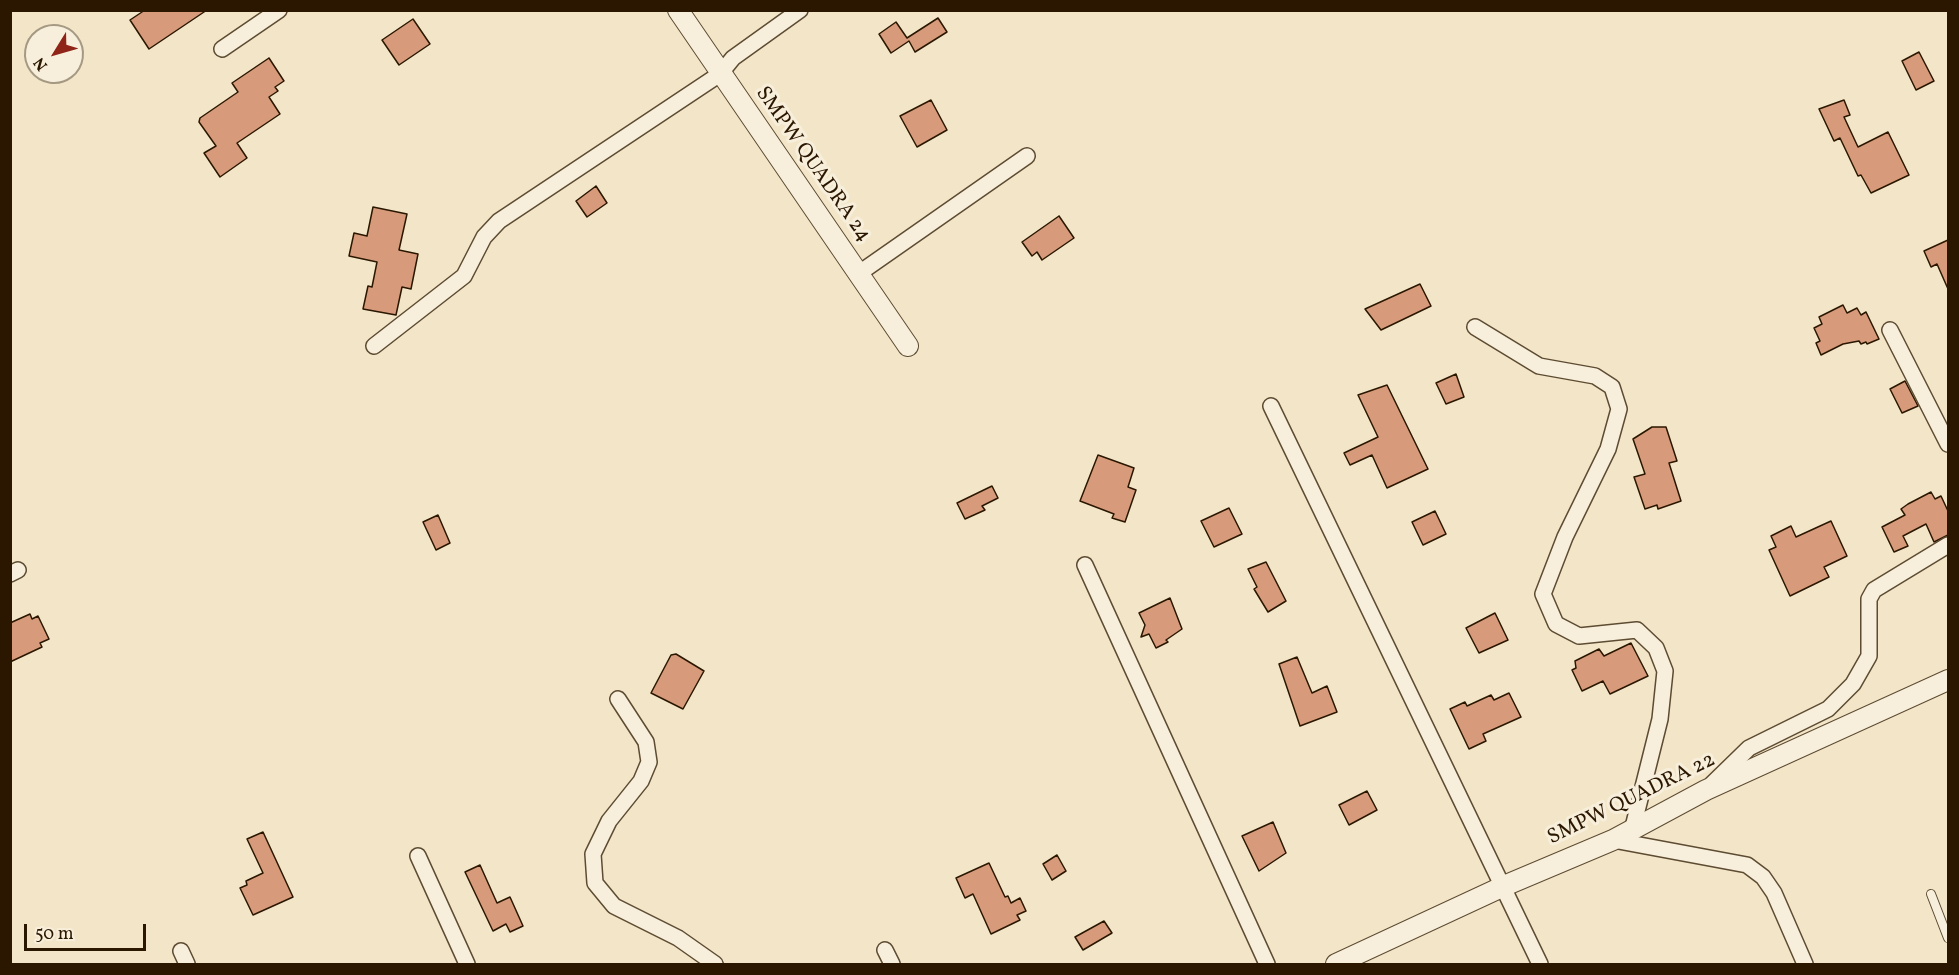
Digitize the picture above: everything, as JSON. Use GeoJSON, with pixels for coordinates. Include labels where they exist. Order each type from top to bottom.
{"type":"FeatureCollection","features":[{"type":"Feature","properties":{"kind":"street"},"geometry":{"type":"LineString","coordinates":[[222,49],[279,10]]}},
{"type":"Feature","properties":{"kind":"street","name":"SMPW QUADRA 24"},"geometry":{"type":"LineString","coordinates":[[678,10],[908,346]]}},
{"type":"Feature","properties":{"kind":"street"},"geometry":{"type":"LineString","coordinates":[[374,346],[464,276],[484,237],[500,221],[720,74],[733,58],[800,10]]}},
{"type":"Feature","properties":{"kind":"street"},"geometry":{"type":"LineString","coordinates":[[858,274],[1027,156]]}},
{"type":"Feature","properties":{"kind":"street"},"geometry":{"type":"LineString","coordinates":[[1475,327],[1539,366],[1595,376],[1612,387],[1619,409],[1608,449],[1565,537],[1543,594],[1556,624],[1579,636],[1637,630],[1656,648],[1665,671],[1660,719],[1632,831]]}},
{"type":"Feature","properties":{"kind":"street"},"geometry":{"type":"LineString","coordinates":[[1890,330],[1948,444]]}},
{"type":"Feature","properties":{"kind":"street"},"geometry":{"type":"LineString","coordinates":[[1271,406],[1540,964]]}},
{"type":"Feature","properties":{"kind":"street"},"geometry":{"type":"LineString","coordinates":[[1706,790],[1749,748],[1828,709],[1853,684],[1869,656],[1869,599],[1874,590],[1948,545]]}},
{"type":"Feature","properties":{"kind":"street"},"geometry":{"type":"LineString","coordinates":[[1085,565],[1267,964]]}},
{"type":"Feature","properties":{"kind":"street","name":"SMPW QUADRA 22"},"geometry":{"type":"LineString","coordinates":[[1336,964],[1504,886],[1613,840],[1706,790],[1947,685]]}},
{"type":"Feature","properties":{"kind":"street"},"geometry":{"type":"LineString","coordinates":[[618,699],[646,742],[649,762],[641,781],[609,821],[593,854],[595,883],[614,906],[678,938],[715,964]]}},
{"type":"Feature","properties":{"kind":"street"},"geometry":{"type":"LineString","coordinates":[[1613,840],[1747,865],[1763,877],[1774,893],[1805,964]]}},
{"type":"Feature","properties":{"kind":"street"},"geometry":{"type":"LineString","coordinates":[[418,856],[467,964]]}},
{"type":"Feature","properties":{"kind":"lane"},"geometry":{"type":"LineString","coordinates":[[1931,894],[1948,938]]}},
{"type":"Feature","properties":{"kind":"building"},"geometry":{"type":"Polygon","coordinates":[[[145,10],[207,10],[149,49],[130,20],[145,10]]]}},
{"type":"Feature","properties":{"kind":"building"},"geometry":{"type":"Polygon","coordinates":[[[938,18],[947,32],[915,52],[909,41],[891,53],[879,34],[896,22],[907,38],[938,18]]]}},
{"type":"Feature","properties":{"kind":"building"},"geometry":{"type":"Polygon","coordinates":[[[413,19],[430,44],[399,65],[382,40],[413,19]]]}},
{"type":"Feature","properties":{"kind":"building"},"geometry":{"type":"Polygon","coordinates":[[[1919,52],[1934,81],[1916,90],[1902,61],[1919,52]]]}},
{"type":"Feature","properties":{"kind":"building"},"geometry":{"type":"Polygon","coordinates":[[[269,58],[284,81],[275,87],[278,91],[269,97],[280,114],[237,143],[247,158],[220,177],[204,153],[216,146],[199,122],[200,118],[238,92],[232,83],[269,58]]]}},
{"type":"Feature","properties":{"kind":"building"},"geometry":{"type":"Polygon","coordinates":[[[931,100],[947,130],[917,147],[900,116],[931,100]]]}},
{"type":"Feature","properties":{"kind":"building"},"geometry":{"type":"Polygon","coordinates":[[[1844,100],[1850,115],[1844,117],[1858,147],[1888,132],[1909,175],[1871,193],[1861,175],[1858,176],[1840,138],[1834,141],[1819,109],[1844,100]]]}},
{"type":"Feature","properties":{"kind":"building"},"geometry":{"type":"Polygon","coordinates":[[[596,186],[607,203],[587,217],[576,201],[596,186]]]}},
{"type":"Feature","properties":{"kind":"building"},"geometry":{"type":"Polygon","coordinates":[[[373,207],[407,214],[399,250],[418,254],[411,289],[402,287],[396,315],[363,309],[368,286],[372,287],[377,262],[349,256],[354,233],[367,236],[373,207]]]}},
{"type":"Feature","properties":{"kind":"building"},"geometry":{"type":"Polygon","coordinates":[[[1059,216],[1074,238],[1042,260],[1037,252],[1032,256],[1022,242],[1059,216]]]}},
{"type":"Feature","properties":{"kind":"building"},"geometry":{"type":"Polygon","coordinates":[[[1948,240],[1948,289],[1937,264],[1931,267],[1924,251],[1948,240]]]}},
{"type":"Feature","properties":{"kind":"building"},"geometry":{"type":"Polygon","coordinates":[[[1420,284],[1431,306],[1381,330],[1365,309],[1420,284]]]}},
{"type":"Feature","properties":{"kind":"building"},"geometry":{"type":"Polygon","coordinates":[[[1843,305],[1847,313],[1857,308],[1861,315],[1866,312],[1879,339],[1867,344],[1866,342],[1861,344],[1859,341],[1843,344],[1821,355],[1816,343],[1820,341],[1814,328],[1822,324],[1819,317],[1843,305]]]}},
{"type":"Feature","properties":{"kind":"building"},"geometry":{"type":"Polygon","coordinates":[[[1456,374],[1464,397],[1446,404],[1436,383],[1456,374]]]}},
{"type":"Feature","properties":{"kind":"building"},"geometry":{"type":"Polygon","coordinates":[[[1905,381],[1918,406],[1902,413],[1890,389],[1905,381]]]}},
{"type":"Feature","properties":{"kind":"building"},"geometry":{"type":"Polygon","coordinates":[[[1387,385],[1428,469],[1387,488],[1372,455],[1350,465],[1344,453],[1378,437],[1358,395],[1387,385]]]}},
{"type":"Feature","properties":{"kind":"building"},"geometry":{"type":"Polygon","coordinates":[[[1652,427],[1666,427],[1677,461],[1669,463],[1681,501],[1658,509],[1657,505],[1645,509],[1634,477],[1645,474],[1633,439],[1652,427]]]}},
{"type":"Feature","properties":{"kind":"building"},"geometry":{"type":"Polygon","coordinates":[[[1098,455],[1134,468],[1128,487],[1136,490],[1125,522],[1112,518],[1114,514],[1080,501],[1098,455]]]}},
{"type":"Feature","properties":{"kind":"building"},"geometry":{"type":"Polygon","coordinates":[[[992,486],[998,498],[982,506],[985,510],[965,519],[957,503],[992,486]]]}},
{"type":"Feature","properties":{"kind":"building"},"geometry":{"type":"Polygon","coordinates":[[[1931,492],[1935,499],[1941,496],[1948,511],[1948,535],[1934,542],[1926,524],[1903,536],[1908,546],[1894,552],[1882,527],[1905,515],[1901,509],[1908,504],[1931,492]]]}},
{"type":"Feature","properties":{"kind":"building"},"geometry":{"type":"Polygon","coordinates":[[[1229,508],[1242,534],[1214,547],[1201,521],[1229,508]]]}},
{"type":"Feature","properties":{"kind":"building"},"geometry":{"type":"Polygon","coordinates":[[[1435,511],[1446,534],[1423,545],[1412,522],[1435,511]]]}},
{"type":"Feature","properties":{"kind":"building"},"geometry":{"type":"Polygon","coordinates":[[[438,515],[450,543],[436,550],[423,522],[438,515]]]}},
{"type":"Feature","properties":{"kind":"building"},"geometry":{"type":"Polygon","coordinates":[[[1831,521],[1847,556],[1824,567],[1829,577],[1790,596],[1769,550],[1776,547],[1771,536],[1791,526],[1796,537],[1831,521]]]}},
{"type":"Feature","properties":{"kind":"building"},"geometry":{"type":"Polygon","coordinates":[[[1266,562],[1286,601],[1268,612],[1254,589],[1257,587],[1248,569],[1266,562]]]}},
{"type":"Feature","properties":{"kind":"building"},"geometry":{"type":"Polygon","coordinates":[[[1170,598],[1182,629],[1166,640],[1168,642],[1156,648],[1149,634],[1141,637],[1145,625],[1139,613],[1170,598]]]}},
{"type":"Feature","properties":{"kind":"building"},"geometry":{"type":"Polygon","coordinates":[[[1495,613],[1508,640],[1479,653],[1466,628],[1495,613]]]}},
{"type":"Feature","properties":{"kind":"building"},"geometry":{"type":"Polygon","coordinates":[[[30,614],[32,619],[38,616],[49,639],[40,643],[42,647],[10,662],[10,623],[30,614]]]}},
{"type":"Feature","properties":{"kind":"building"},"geometry":{"type":"Polygon","coordinates":[[[1631,643],[1648,676],[1610,694],[1603,681],[1582,691],[1572,670],[1576,668],[1575,661],[1599,649],[1604,656],[1631,643]]]}},
{"type":"Feature","properties":{"kind":"building"},"geometry":{"type":"Polygon","coordinates":[[[676,654],[704,671],[683,709],[651,693],[671,655],[676,654]]]}},
{"type":"Feature","properties":{"kind":"building"},"geometry":{"type":"Polygon","coordinates":[[[1297,657],[1312,693],[1327,686],[1337,712],[1300,726],[1279,664],[1297,657]]]}},
{"type":"Feature","properties":{"kind":"building"},"geometry":{"type":"Polygon","coordinates":[[[1509,693],[1521,717],[1483,734],[1486,741],[1469,749],[1450,709],[1465,702],[1467,706],[1491,695],[1494,700],[1509,693]]]}},
{"type":"Feature","properties":{"kind":"building"},"geometry":{"type":"Polygon","coordinates":[[[1367,791],[1377,810],[1349,825],[1339,805],[1367,791]]]}},
{"type":"Feature","properties":{"kind":"building"},"geometry":{"type":"Polygon","coordinates":[[[1273,822],[1286,853],[1259,871],[1242,836],[1273,822]]]}},
{"type":"Feature","properties":{"kind":"building"},"geometry":{"type":"Polygon","coordinates":[[[263,832],[293,897],[253,915],[240,888],[247,885],[246,881],[263,873],[247,839],[263,832]]]}},
{"type":"Feature","properties":{"kind":"building"},"geometry":{"type":"Polygon","coordinates":[[[1057,855],[1066,871],[1052,880],[1043,864],[1057,855]]]}},
{"type":"Feature","properties":{"kind":"building"},"geometry":{"type":"Polygon","coordinates":[[[989,863],[1005,897],[1008,896],[1011,903],[1020,898],[1026,911],[1017,915],[1020,920],[991,934],[973,894],[965,898],[956,878],[989,863]]]}},
{"type":"Feature","properties":{"kind":"building"},"geometry":{"type":"Polygon","coordinates":[[[480,865],[497,903],[510,897],[523,926],[510,932],[506,924],[493,931],[465,872],[480,865]]]}},
{"type":"Feature","properties":{"kind":"building"},"geometry":{"type":"Polygon","coordinates":[[[1104,921],[1112,933],[1083,950],[1075,937],[1104,921]]]}}]}
